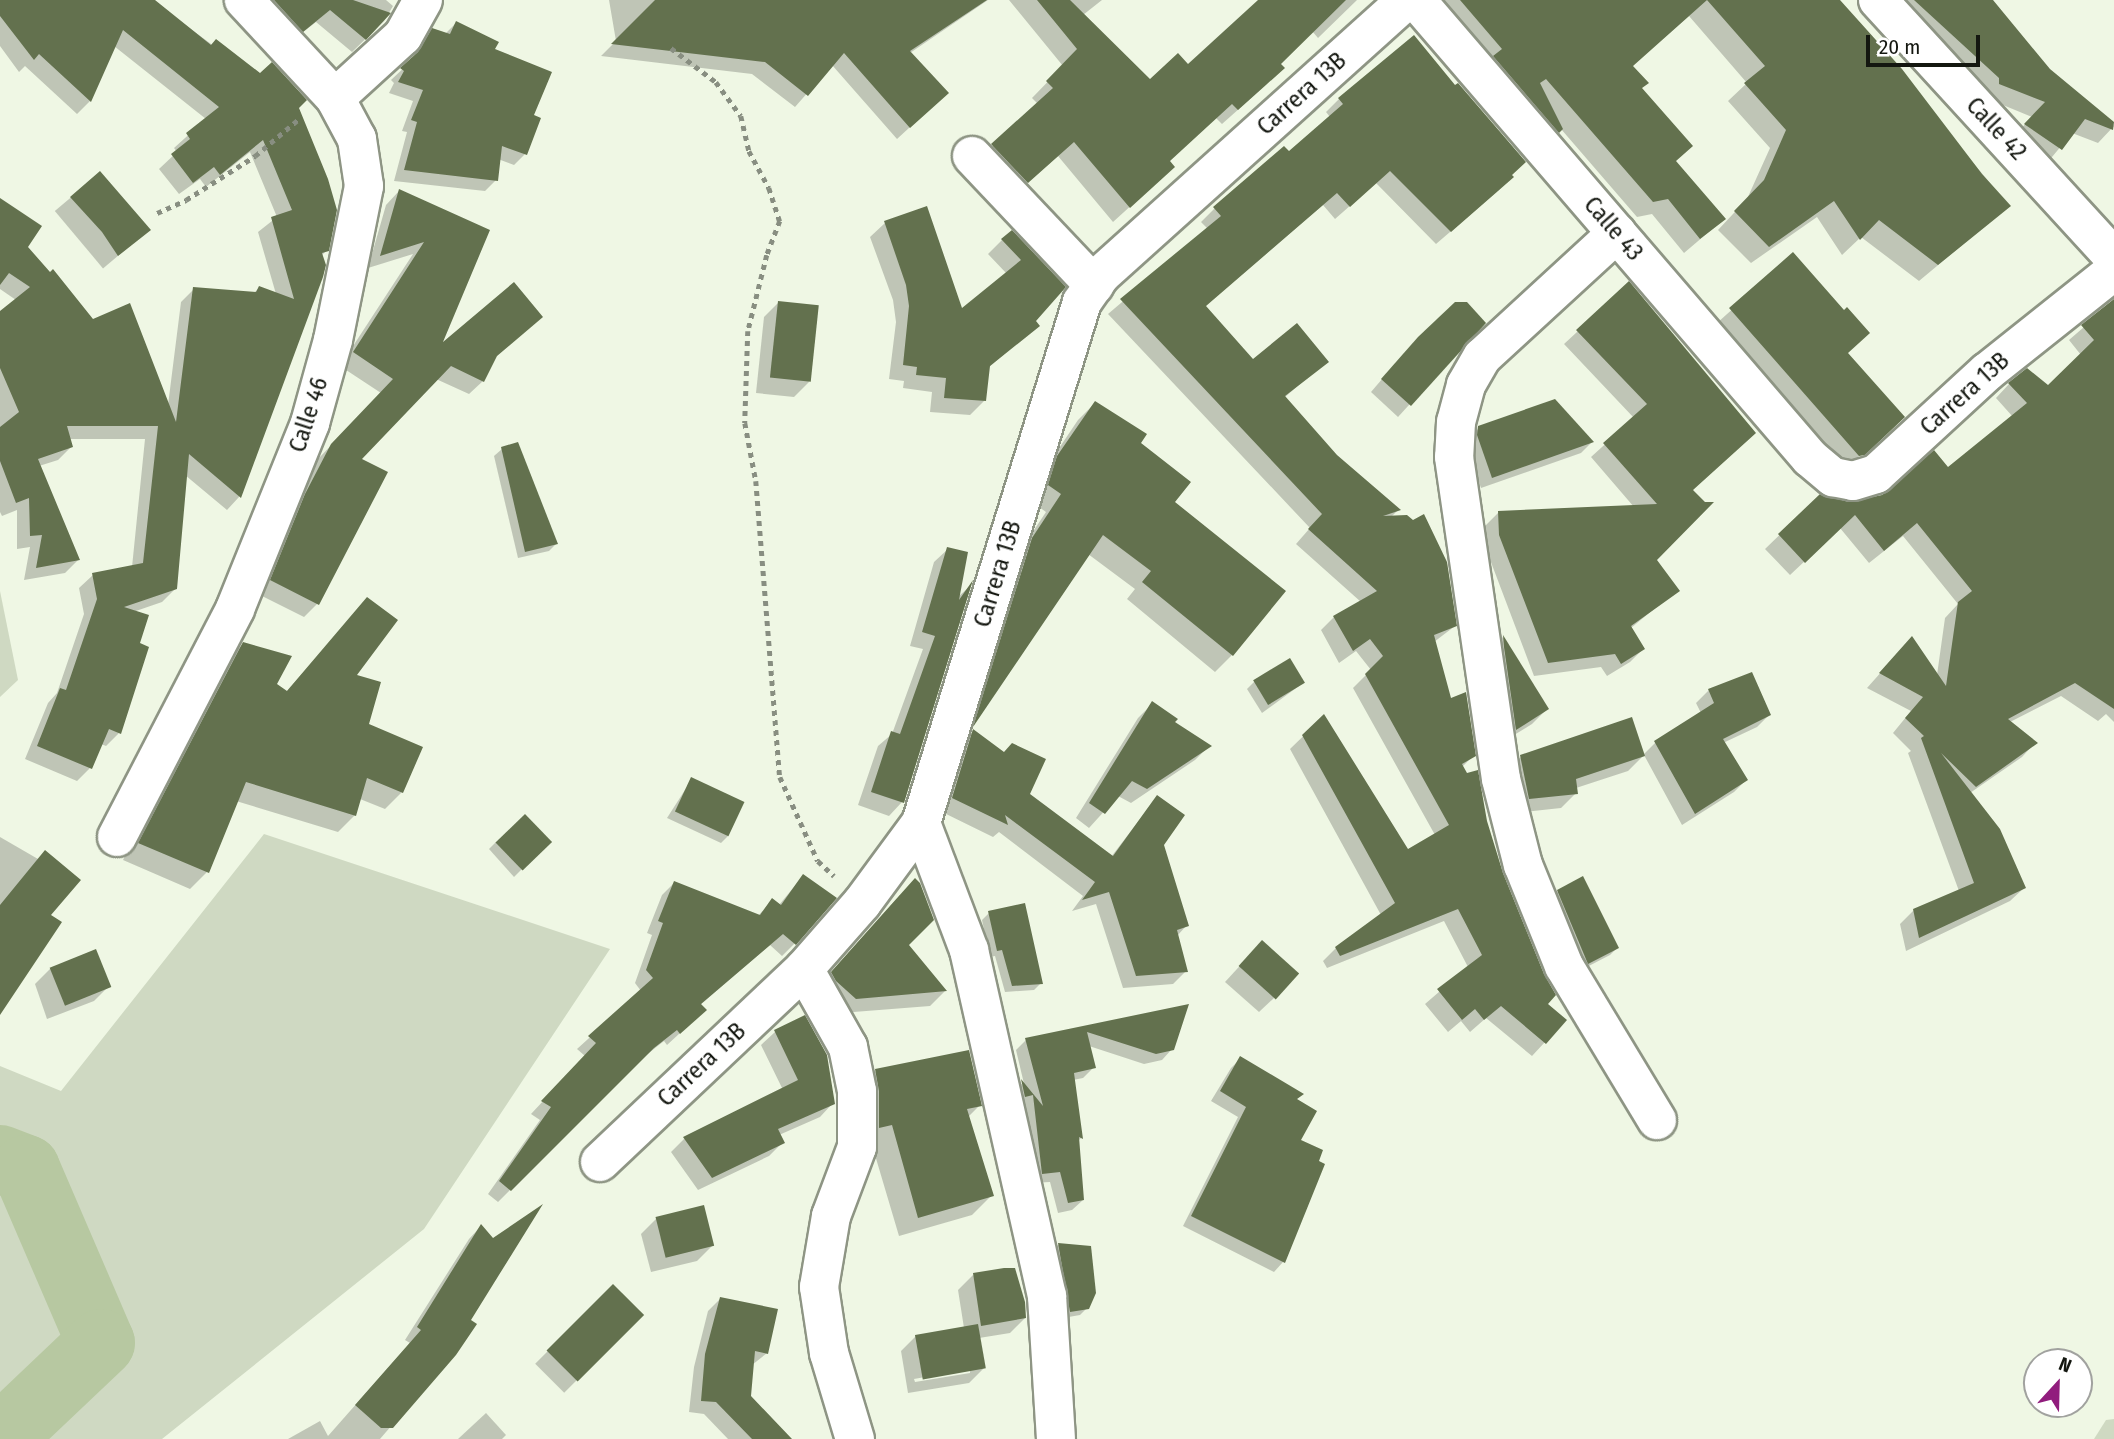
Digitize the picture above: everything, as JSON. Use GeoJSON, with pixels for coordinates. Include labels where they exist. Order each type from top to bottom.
{"type":"FeatureCollection","features":[{"type":"Feature","properties":{"kind":"street","name":"Calle 46"},"geometry":{"type":"LineString","coordinates":[[117,837],[235,608],[310,422],[335,327],[364,186],[357,139],[332,95],[243,0]]}},
{"type":"Feature","properties":{"kind":"street"},"geometry":{"type":"LineString","coordinates":[[332,95],[403,36],[423,0]]}},
{"type":"Feature","properties":{"kind":"street","name":"Carrera 13B"},"geometry":{"type":"LineString","coordinates":[[600,1162],[804,969],[862,903],[921,823],[1082,302],[1111,266],[1406,0]]}},
{"type":"Feature","properties":{"kind":"street","name":"Calle 43"},"geometry":{"type":"LineString","coordinates":[[1416,0],[1810,458]]}},
{"type":"Feature","properties":{"kind":"street","name":"Calle 42"},"geometry":{"type":"LineString","coordinates":[[1878,0],[2114,258]]}},
{"type":"Feature","properties":{"kind":"street"},"geometry":{"type":"LineString","coordinates":[[972,156],[1094,285]]}},
{"type":"Feature","properties":{"kind":"street"},"geometry":{"type":"LineString","coordinates":[[1616,233],[1482,357],[1463,397],[1456,422],[1454,457],[1501,779],[1522,864],[1564,966],[1657,1120]]}},
{"type":"Feature","properties":{"kind":"street","name":"Carrera 13B"},"geometry":{"type":"LineString","coordinates":[[1810,458],[1833,477],[1853,481],[1876,474],[1987,372],[2114,271]]}},
{"type":"Feature","properties":{"kind":"street"},"geometry":{"type":"LineString","coordinates":[[921,823],[969,950],[1047,1296],[1056,1439]]}},
{"type":"Feature","properties":{"kind":"street"},"geometry":{"type":"LineString","coordinates":[[804,969],[848,1047],[858,1091],[857,1147],[831,1216],[819,1287],[829,1353],[855,1439]]}},
{"type":"Feature","properties":{"kind":"path"},"geometry":{"type":"LineString","coordinates":[[671,48],[716,82],[741,116],[749,151],[769,188],[780,221],[767,255],[748,331],[746,423],[756,481],[780,777],[818,861],[862,903]]}},
{"type":"Feature","properties":{"kind":"path"},"geometry":{"type":"LineString","coordinates":[[157,213],[186,200],[255,156],[332,95]]}},
{"type":"Feature","properties":{"kind":"green space"},"geometry":{"type":"Polygon","coordinates":[[[0,591],[18,680],[0,697],[0,591]]]}},
{"type":"Feature","properties":{"kind":"green space"},"geometry":{"type":"Polygon","coordinates":[[[264,834],[610,949],[424,1229],[162,1439],[0,1439],[0,1066],[61,1091],[264,834]]]}},
{"type":"Feature","properties":{"kind":"green space"},"geometry":{"type":"Polygon","coordinates":[[[2114,1419],[2114,1439],[2094,1439],[2106,1420],[2114,1419]]]}},
{"type":"Feature","properties":{"kind":"building"},"geometry":{"type":"Polygon","coordinates":[[[0,0],[155,0],[211,45],[216,39],[260,73],[272,62],[307,100],[299,108],[328,179],[337,210],[329,251],[322,253],[326,265],[323,277],[241,498],[189,454],[177,589],[124,607],[149,615],[140,643],[149,647],[121,734],[109,729],[92,769],[37,746],[60,688],[66,690],[97,599],[92,573],[143,563],[158,426],[67,426],[73,447],[38,459],[80,560],[36,568],[42,535],[30,536],[29,498],[16,503],[0,461],[0,427],[19,412],[0,368],[0,311],[30,287],[9,273],[0,285],[0,198],[42,226],[28,247],[50,272],[53,269],[93,319],[130,303],[176,422],[193,287],[256,292],[259,286],[294,299],[271,217],[292,210],[263,140],[220,175],[214,167],[193,183],[171,154],[190,139],[186,133],[219,107],[123,30],[91,102],[39,54],[34,60],[0,16],[0,0]]]}},
{"type":"Feature","properties":{"kind":"building"},"geometry":{"type":"Polygon","coordinates":[[[274,0],[353,0],[391,13],[366,40],[330,10],[303,32],[274,0]]]}},
{"type":"Feature","properties":{"kind":"building"},"geometry":{"type":"Polygon","coordinates":[[[655,0],[987,0],[910,51],[949,93],[910,128],[844,53],[808,96],[765,62],[611,44],[655,0]]]}},
{"type":"Feature","properties":{"kind":"building"},"geometry":{"type":"Polygon","coordinates":[[[1037,0],[1070,0],[1150,79],[1178,53],[1188,64],[1258,0],[1346,0],[1281,64],[1285,68],[1238,110],[1232,104],[1170,161],[1175,167],[1130,208],[1074,142],[1028,183],[991,144],[1053,88],[1046,81],[1077,49],[1037,0]]]}},
{"type":"Feature","properties":{"kind":"building"},"geometry":{"type":"Polygon","coordinates":[[[1460,0],[1707,0],[1633,66],[1649,83],[1642,88],[1693,146],[1676,161],[1726,219],[1700,239],[1668,199],[1653,202],[1546,79],[1540,83],[1563,129],[1559,133],[1493,56],[1502,49],[1460,0]]]}},
{"type":"Feature","properties":{"kind":"building"},"geometry":{"type":"Polygon","coordinates":[[[1707,0],[1840,0],[1902,69],[1982,174],[2011,206],[1938,265],[1879,220],[1860,240],[1834,201],[1769,247],[1734,211],[1764,180],[1786,130],[1744,83],[1765,66],[1707,0]]]}},
{"type":"Feature","properties":{"kind":"building"},"geometry":{"type":"Polygon","coordinates":[[[1914,0],[1993,0],[2050,69],[2114,122],[2113,130],[2085,119],[2062,150],[2024,124],[2045,102],[1999,84],[1999,78],[1914,0]]]}},
{"type":"Feature","properties":{"kind":"building"},"geometry":{"type":"Polygon","coordinates":[[[456,21],[499,42],[495,49],[552,72],[534,115],[541,118],[527,155],[502,146],[498,181],[404,170],[417,122],[411,120],[423,90],[398,82],[404,71],[400,68],[418,52],[432,28],[450,34],[456,21]]]}},
{"type":"Feature","properties":{"kind":"building"},"geometry":{"type":"Polygon","coordinates":[[[1414,35],[1455,85],[1458,83],[1526,162],[1512,175],[1514,177],[1451,232],[1390,171],[1350,207],[1337,193],[1206,306],[1253,359],[1297,323],[1329,362],[1285,396],[1337,455],[1401,510],[1383,516],[1407,515],[1413,520],[1424,514],[1447,562],[1457,626],[1434,635],[1451,698],[1466,692],[1476,756],[1462,764],[1467,773],[1478,770],[1487,821],[1503,873],[1544,974],[1556,995],[1548,1004],[1567,1020],[1546,1044],[1501,1006],[1484,1020],[1475,1009],[1462,1020],[1437,989],[1482,955],[1458,909],[1340,956],[1335,947],[1395,903],[1302,735],[1324,714],[1408,849],[1449,825],[1365,674],[1383,656],[1370,639],[1353,651],[1333,616],[1377,591],[1308,529],[1322,514],[1120,299],[1221,216],[1213,207],[1284,146],[1289,151],[1343,104],[1338,98],[1414,35]]]}},
{"type":"Feature","properties":{"kind":"building"},"geometry":{"type":"Polygon","coordinates":[[[100,171],[151,230],[118,256],[102,232],[70,197],[100,171]]]}},
{"type":"Feature","properties":{"kind":"building"},"geometry":{"type":"Polygon","coordinates":[[[399,189],[490,230],[443,342],[514,282],[543,317],[497,356],[484,382],[451,366],[362,459],[388,472],[319,605],[270,580],[305,494],[331,444],[393,379],[353,352],[424,242],[380,256],[399,189]]]}},
{"type":"Feature","properties":{"kind":"building"},"geometry":{"type":"Polygon","coordinates":[[[927,206],[962,308],[1021,260],[1001,239],[1012,230],[1066,287],[1036,321],[1040,326],[990,366],[986,401],[944,398],[946,378],[916,375],[917,367],[903,365],[909,306],[906,285],[884,221],[927,206]]]}},
{"type":"Feature","properties":{"kind":"building"},"geometry":{"type":"Polygon","coordinates":[[[1793,252],[1844,310],[1847,307],[1870,333],[1848,353],[1905,417],[1865,455],[1859,456],[1729,308],[1793,252]]]}},
{"type":"Feature","properties":{"kind":"building"},"geometry":{"type":"Polygon","coordinates":[[[1629,281],[1756,433],[1693,490],[1705,502],[1714,502],[1657,560],[1680,591],[1631,626],[1645,649],[1621,664],[1615,654],[1548,663],[1499,535],[1498,511],[1657,504],[1603,443],[1647,404],[1576,330],[1629,281]]]}},
{"type":"Feature","properties":{"kind":"building"},"geometry":{"type":"Polygon","coordinates":[[[2114,299],[2114,709],[2075,683],[2008,719],[2038,743],[1976,787],[1941,753],[2000,829],[2026,888],[1919,938],[1913,909],[1974,883],[1921,738],[1924,736],[1905,718],[1923,697],[1879,673],[1912,636],[1946,686],[1958,602],[1972,591],[1917,523],[1884,551],[1855,515],[1805,563],[1778,534],[1820,494],[1849,502],[1882,495],[1934,450],[1948,467],[2027,403],[2008,383],[2027,368],[2048,385],[2094,340],[2081,325],[2114,299]]]}},
{"type":"Feature","properties":{"kind":"building"},"geometry":{"type":"Polygon","coordinates":[[[778,301],[819,305],[811,382],[770,378],[778,301]]]}},
{"type":"Feature","properties":{"kind":"building"},"geometry":{"type":"Polygon","coordinates":[[[1455,302],[1467,302],[1486,323],[1411,406],[1381,379],[1418,337],[1455,302]]]}},
{"type":"Feature","properties":{"kind":"building"},"geometry":{"type":"Polygon","coordinates":[[[1555,399],[1594,442],[1492,478],[1477,435],[1478,426],[1555,399]]]}},
{"type":"Feature","properties":{"kind":"building"},"geometry":{"type":"Polygon","coordinates":[[[1095,401],[1147,434],[1141,443],[1191,482],[1175,502],[1286,591],[1233,656],[1142,582],[1151,571],[1103,535],[973,727],[1032,538],[1061,494],[1048,485],[1057,456],[1095,401]]]}},
{"type":"Feature","properties":{"kind":"building"},"geometry":{"type":"Polygon","coordinates":[[[518,442],[558,544],[525,552],[501,447],[518,442]]]}},
{"type":"Feature","properties":{"kind":"building"},"geometry":{"type":"Polygon","coordinates":[[[947,547],[968,552],[959,600],[973,580],[904,803],[871,792],[891,731],[900,734],[935,636],[922,632],[947,547]]]}},
{"type":"Feature","properties":{"kind":"building"},"geometry":{"type":"Polygon","coordinates":[[[367,597],[398,620],[357,675],[381,682],[369,724],[423,747],[403,793],[367,778],[356,816],[246,782],[209,873],[138,843],[243,642],[292,656],[277,684],[287,691],[367,597]]]}},
{"type":"Feature","properties":{"kind":"building"},"geometry":{"type":"Polygon","coordinates":[[[1503,635],[1549,709],[1516,730],[1504,647],[1503,635]]]}},
{"type":"Feature","properties":{"kind":"building"},"geometry":{"type":"Polygon","coordinates":[[[1290,658],[1305,683],[1268,705],[1253,680],[1290,658]]]}},
{"type":"Feature","properties":{"kind":"building"},"geometry":{"type":"Polygon","coordinates":[[[1752,672],[1771,715],[1723,739],[1748,780],[1695,814],[1654,741],[1714,703],[1708,689],[1752,672]]]}},
{"type":"Feature","properties":{"kind":"building"},"geometry":{"type":"Polygon","coordinates":[[[1152,701],[1178,719],[1175,722],[1212,746],[1147,789],[1132,781],[1105,814],[1089,803],[1152,701]]]}},
{"type":"Feature","properties":{"kind":"building"},"geometry":{"type":"Polygon","coordinates":[[[1632,717],[1645,756],[1576,779],[1578,794],[1529,799],[1520,755],[1632,717]]]}},
{"type":"Feature","properties":{"kind":"building"},"geometry":{"type":"Polygon","coordinates":[[[973,729],[1004,752],[1012,743],[1046,759],[1030,794],[1113,856],[1157,795],[1185,815],[1164,845],[1189,926],[1177,930],[1188,972],[1136,976],[1109,892],[1082,900],[1095,882],[1005,815],[1008,825],[952,798],[973,729]]]}},
{"type":"Feature","properties":{"kind":"building"},"geometry":{"type":"Polygon","coordinates":[[[691,777],[744,802],[728,836],[675,811],[691,777]]]}},
{"type":"Feature","properties":{"kind":"building"},"geometry":{"type":"Polygon","coordinates":[[[525,814],[552,842],[523,871],[496,842],[525,814]]]}},
{"type":"Feature","properties":{"kind":"building"},"geometry":{"type":"Polygon","coordinates":[[[45,850],[81,880],[51,915],[62,922],[0,1015],[0,905],[45,850]]]}},
{"type":"Feature","properties":{"kind":"building"},"geometry":{"type":"Polygon","coordinates":[[[803,874],[837,898],[796,945],[783,934],[701,1004],[707,1010],[680,1034],[677,1030],[654,1048],[511,1191],[499,1181],[551,1107],[541,1101],[596,1043],[588,1036],[653,978],[646,970],[663,923],[658,921],[674,881],[760,915],[772,898],[781,905],[803,874]]]}},
{"type":"Feature","properties":{"kind":"building"},"geometry":{"type":"Polygon","coordinates":[[[1583,876],[1619,948],[1588,964],[1557,890],[1583,876]]]}},
{"type":"Feature","properties":{"kind":"building"},"geometry":{"type":"Polygon","coordinates":[[[915,878],[920,883],[934,920],[909,945],[947,991],[856,999],[836,981],[831,972],[915,878]]]}},
{"type":"Feature","properties":{"kind":"building"},"geometry":{"type":"Polygon","coordinates":[[[1025,903],[1043,984],[1012,986],[1002,950],[997,951],[988,911],[1025,903]]]}},
{"type":"Feature","properties":{"kind":"building"},"geometry":{"type":"Polygon","coordinates":[[[1262,940],[1299,973],[1276,999],[1239,966],[1262,940]]]}},
{"type":"Feature","properties":{"kind":"building"},"geometry":{"type":"Polygon","coordinates":[[[96,949],[111,987],[65,1006],[50,968],[96,949]]]}},
{"type":"Feature","properties":{"kind":"building"},"geometry":{"type":"Polygon","coordinates":[[[1189,1004],[1174,1050],[1156,1054],[1087,1032],[1096,1068],[1074,1073],[1083,1139],[1079,1137],[1084,1200],[1068,1203],[1060,1172],[1042,1174],[1033,1095],[1025,1097],[1021,1079],[1043,1106],[1025,1038],[1189,1004]]]}},
{"type":"Feature","properties":{"kind":"building"},"geometry":{"type":"Polygon","coordinates":[[[805,1015],[827,1055],[835,1104],[778,1129],[785,1143],[712,1178],[683,1137],[798,1080],[774,1030],[805,1015]]]}},
{"type":"Feature","properties":{"kind":"building"},"geometry":{"type":"Polygon","coordinates":[[[969,1050],[982,1106],[967,1109],[994,1196],[918,1218],[892,1125],[879,1128],[879,1091],[875,1069],[969,1050]]]}},
{"type":"Feature","properties":{"kind":"building"},"geometry":{"type":"Polygon","coordinates":[[[1240,1056],[1304,1094],[1297,1099],[1317,1111],[1301,1140],[1323,1150],[1319,1161],[1325,1164],[1285,1263],[1191,1216],[1246,1107],[1220,1091],[1240,1056]]]}},
{"type":"Feature","properties":{"kind":"building"},"geometry":{"type":"Polygon","coordinates":[[[543,1204],[471,1320],[477,1324],[456,1355],[393,1428],[381,1428],[355,1405],[421,1330],[417,1327],[481,1224],[493,1238],[543,1204]]]}},
{"type":"Feature","properties":{"kind":"building"},"geometry":{"type":"Polygon","coordinates":[[[704,1205],[714,1246],[666,1258],[655,1217],[704,1205]]]}},
{"type":"Feature","properties":{"kind":"building"},"geometry":{"type":"Polygon","coordinates":[[[1058,1243],[1091,1246],[1096,1293],[1089,1309],[1070,1312],[1058,1243]]]}},
{"type":"Feature","properties":{"kind":"building"},"geometry":{"type":"Polygon","coordinates":[[[1015,1268],[1025,1302],[1026,1318],[981,1326],[973,1273],[1015,1268]]]}},
{"type":"Feature","properties":{"kind":"building"},"geometry":{"type":"Polygon","coordinates":[[[613,1284],[644,1315],[578,1382],[547,1350],[613,1284]]]}},
{"type":"Feature","properties":{"kind":"building"},"geometry":{"type":"Polygon","coordinates":[[[720,1297],[778,1309],[768,1354],[755,1351],[751,1396],[792,1439],[752,1439],[716,1402],[701,1401],[705,1354],[720,1297]]]}},
{"type":"Feature","properties":{"kind":"building"},"geometry":{"type":"Polygon","coordinates":[[[978,1324],[986,1368],[923,1379],[915,1335],[978,1324]]]}},
{"type":"Feature","properties":{"kind":"waterway"},"geometry":{"type":"LineString","coordinates":[[0,1159],[26,1169],[101,1343],[0,1439]]}}]}
